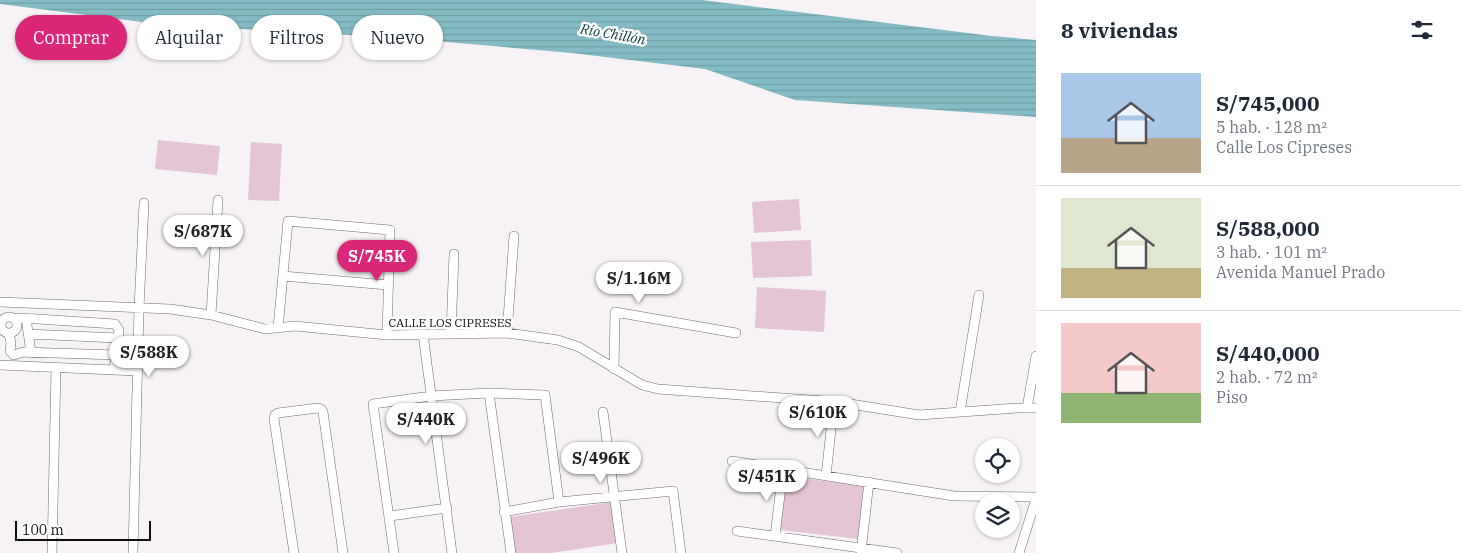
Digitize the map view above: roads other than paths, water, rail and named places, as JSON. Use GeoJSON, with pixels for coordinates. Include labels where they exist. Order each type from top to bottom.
{"type":"FeatureCollection","features":[{"type":"Feature","properties":{"kind":"street"},"geometry":{"type":"LineString","coordinates":[[211,315],[218,200]]}},
{"type":"Feature","properties":{"kind":"street"},"geometry":{"type":"LineString","coordinates":[[133,553],[138,308],[144,203]]}},
{"type":"Feature","properties":{"kind":"street"},"geometry":{"type":"LineString","coordinates":[[278,328],[288,221],[390,230],[387,335]]}},
{"type":"Feature","properties":{"kind":"street"},"geometry":{"type":"LineString","coordinates":[[507,333],[514,236]]}},
{"type":"Feature","properties":{"kind":"street"},"geometry":{"type":"LineString","coordinates":[[451,333],[454,254]]}},
{"type":"Feature","properties":{"kind":"street"},"geometry":{"type":"LineString","coordinates":[[283,276],[388,285]]}},
{"type":"Feature","properties":{"kind":"street"},"geometry":{"type":"LineString","coordinates":[[960,412],[979,295]]}},
{"type":"Feature","properties":{"kind":"street","name":"CALLE LOS CIPRESES"},"geometry":{"type":"LineString","coordinates":[[0,302],[170,309],[211,315],[265,329],[295,326],[387,335],[507,333],[570,343],[642,385],[658,389],[834,402],[919,415],[1032,408]]}},
{"type":"Feature","properties":{"kind":"street"},"geometry":{"type":"LineString","coordinates":[[614,369],[615,312],[736,333]]}},
{"type":"Feature","properties":{"kind":"street"},"geometry":{"type":"LineString","coordinates":[[114,370],[117,355],[119,330],[115,324],[26,318],[7,318],[2,324],[3,330],[9,333],[11,343],[16,348],[27,352],[117,355]]}},
{"type":"Feature","properties":{"kind":"street"},"geometry":{"type":"LineString","coordinates":[[26,318],[28,334],[27,352]]}},
{"type":"Feature","properties":{"kind":"street"},"geometry":{"type":"LineString","coordinates":[[28,334],[118,338]]}},
{"type":"Feature","properties":{"kind":"street"},"geometry":{"type":"LineString","coordinates":[[423,334],[452,553]]}},
{"type":"Feature","properties":{"kind":"street"},"geometry":{"type":"LineString","coordinates":[[1032,408],[1036,356]]}},
{"type":"Feature","properties":{"kind":"street"},"geometry":{"type":"LineString","coordinates":[[0,365],[137,371]]}},
{"type":"Feature","properties":{"kind":"street"},"geometry":{"type":"LineString","coordinates":[[52,553],[56,368]]}},
{"type":"Feature","properties":{"kind":"street"},"geometry":{"type":"LineString","coordinates":[[489,393],[511,553]]}},
{"type":"Feature","properties":{"kind":"street"},"geometry":{"type":"LineString","coordinates":[[394,553],[373,404],[431,396],[489,393],[545,395],[559,502]]}},
{"type":"Feature","properties":{"kind":"street"},"geometry":{"type":"LineString","coordinates":[[826,476],[834,402]]}},
{"type":"Feature","properties":{"kind":"street"},"geometry":{"type":"LineString","coordinates":[[294,553],[274,419],[278,413],[318,408],[323,412],[343,553]]}},
{"type":"Feature","properties":{"kind":"street"},"geometry":{"type":"LineString","coordinates":[[604,412],[622,553]]}},
{"type":"Feature","properties":{"kind":"street"},"geometry":{"type":"LineString","coordinates":[[732,461],[954,496],[1036,498],[1019,553]]}},
{"type":"Feature","properties":{"kind":"street"},"geometry":{"type":"LineString","coordinates":[[775,536],[783,470]]}},
{"type":"Feature","properties":{"kind":"street"},"geometry":{"type":"LineString","coordinates":[[861,550],[869,482]]}},
{"type":"Feature","properties":{"kind":"street"},"geometry":{"type":"LineString","coordinates":[[504,512],[559,502],[673,491],[681,553]]}},
{"type":"Feature","properties":{"kind":"street"},"geometry":{"type":"LineString","coordinates":[[390,516],[447,508]]}},
{"type":"Feature","properties":{"kind":"street"},"geometry":{"type":"LineString","coordinates":[[737,531],[861,550],[896,553]]}},
{"type":"Feature","properties":{"kind":"water","name":"Río Chillón"},"geometry":{"type":"Polygon","coordinates":[[[0,0],[702,0],[1036,40],[1036,117],[795,100],[705,69],[572,53],[443,42],[443,15],[352,15],[352,35],[342,34],[342,15],[251,15],[251,30],[241,29],[241,15],[137,15],[137,21],[127,20],[127,15],[87,15],[0,4],[0,0]]]}}]}
